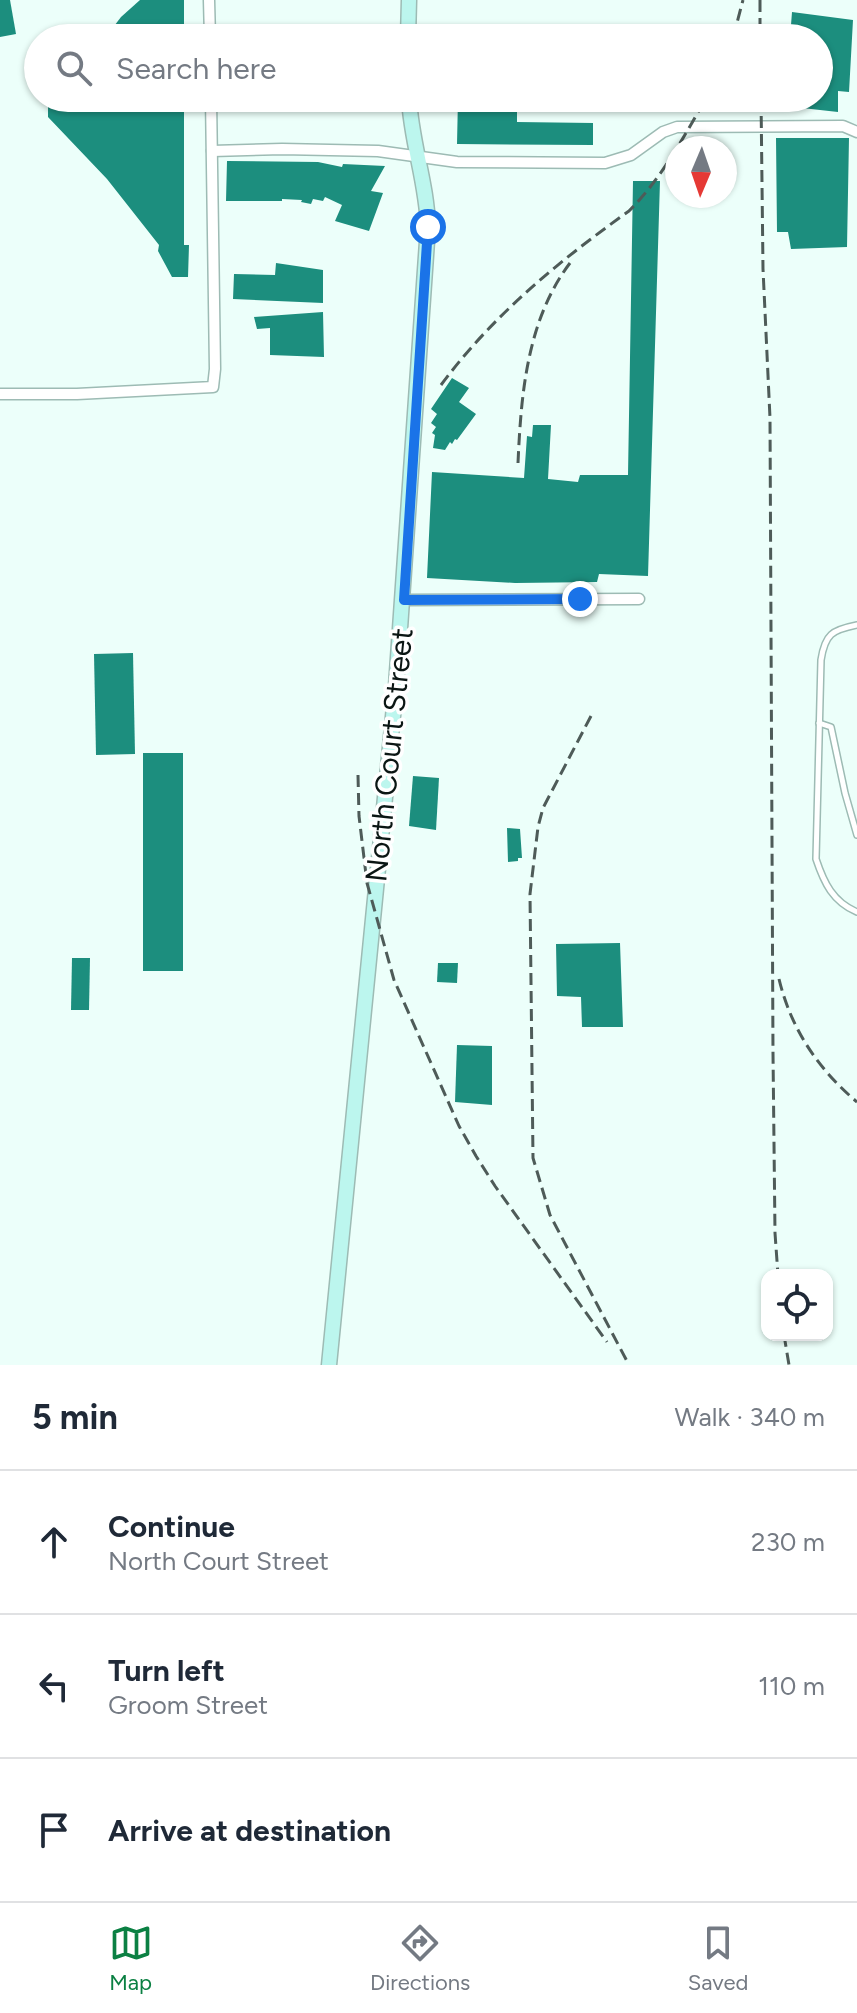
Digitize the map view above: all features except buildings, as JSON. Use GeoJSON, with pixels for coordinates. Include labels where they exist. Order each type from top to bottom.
{"type":"FeatureCollection","features":[{"type":"Feature","properties":{"kind":"main road"},"geometry":{"type":"LineString","coordinates":[[408,24],[409,0]]}},
{"type":"Feature","properties":{"kind":"main road","name":"North Court Street"},"geometry":{"type":"LineString","coordinates":[[329,1365],[404,600],[428,227],[426,194],[410,112]]}},
{"type":"Feature","properties":{"kind":"street"},"geometry":{"type":"LineString","coordinates":[[209,0],[210,24]]}},
{"type":"Feature","properties":{"kind":"street"},"geometry":{"type":"LineString","coordinates":[[0,394],[77,394],[213,387],[211,112]]}},
{"type":"Feature","properties":{"kind":"street"},"geometry":{"type":"LineString","coordinates":[[212,151],[378,151],[457,162],[605,163],[631,155],[663,132],[677,127],[843,126],[857,132]]}},
{"type":"Feature","properties":{"kind":"street"},"geometry":{"type":"LineString","coordinates":[[404,600],[639,599]]}},
{"type":"Feature","properties":{"kind":"lane"},"geometry":{"type":"LineString","coordinates":[[857,625],[836,630],[823,645],[816,859],[824,882],[836,900],[857,912]]}},
{"type":"Feature","properties":{"kind":"lane"},"geometry":{"type":"LineString","coordinates":[[819,723],[831,727],[857,835]]}},
{"type":"Feature","properties":{"kind":"railway"},"geometry":{"type":"LineString","coordinates":[[737,24],[743,0]]}},
{"type":"Feature","properties":{"kind":"railway"},"geometry":{"type":"LineString","coordinates":[[760,0],[760,24]]}},
{"type":"Feature","properties":{"kind":"railway"},"geometry":{"type":"LineString","coordinates":[[441,385],[482,335],[528,290],[641,199],[698,112]]}},
{"type":"Feature","properties":{"kind":"railway"},"geometry":{"type":"LineString","coordinates":[[761,112],[763,269],[770,418],[773,1053],[778,1269]]}},
{"type":"Feature","properties":{"kind":"railway"},"geometry":{"type":"LineString","coordinates":[[518,463],[524,384],[535,333],[544,309],[570,263]]}},
{"type":"Feature","properties":{"kind":"railway"},"geometry":{"type":"LineString","coordinates":[[591,716],[543,808],[538,827],[530,894],[533,1158],[550,1215],[629,1365]]}},
{"type":"Feature","properties":{"kind":"railway"},"geometry":{"type":"LineString","coordinates":[[358,775],[359,816],[367,883],[394,980],[459,1126],[476,1156],[607,1342]]}},
{"type":"Feature","properties":{"kind":"railway"},"geometry":{"type":"LineString","coordinates":[[779,979],[791,1015],[808,1047],[830,1076],[857,1102]]}},
{"type":"Feature","properties":{"kind":"railway"},"geometry":{"type":"LineString","coordinates":[[785,1341],[789,1365]]}},
{"type":"Feature","properties":{"kind":"route"},"geometry":{"type":"LineString","coordinates":[[428,227],[404,600],[580,599]]}}]}
